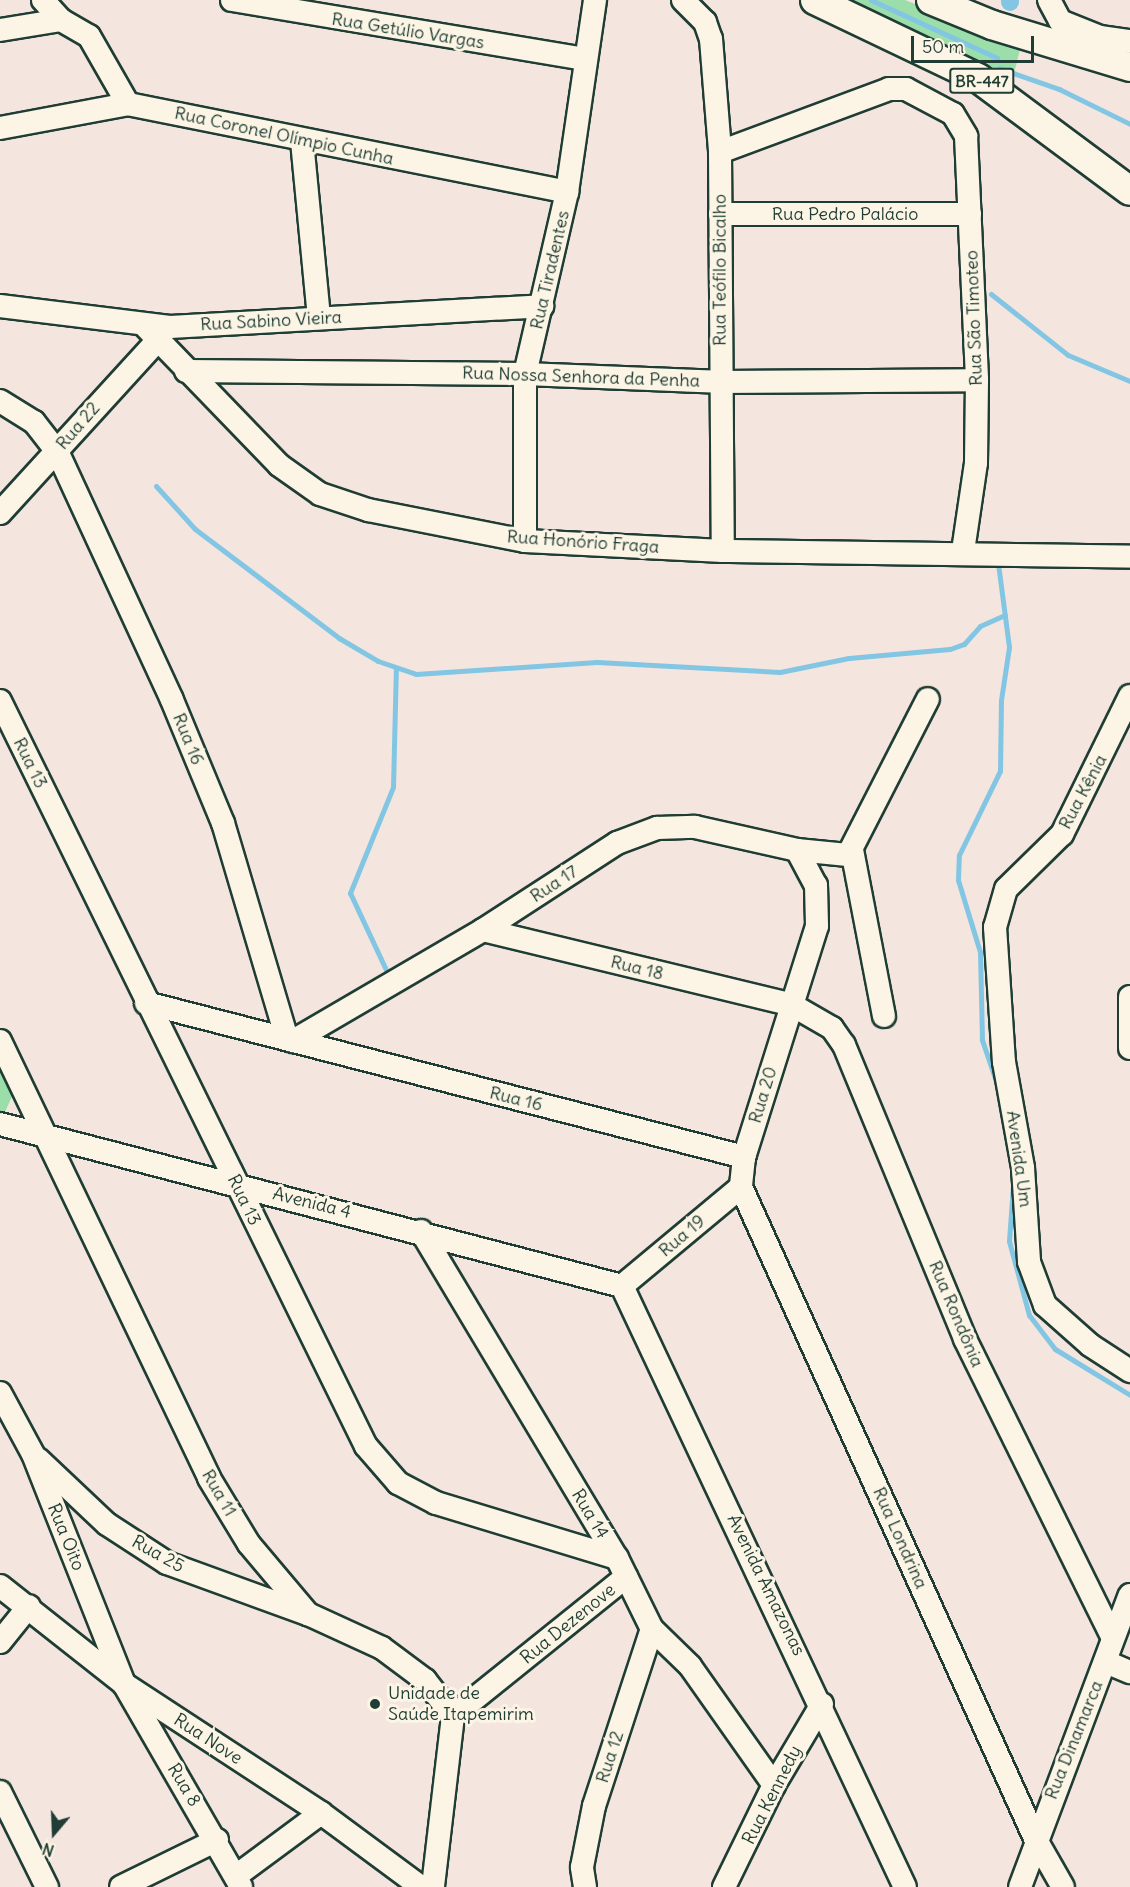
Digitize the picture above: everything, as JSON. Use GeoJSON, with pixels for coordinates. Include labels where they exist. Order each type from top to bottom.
{"type":"FeatureCollection","features":[{"type":"Feature","properties":{"kind":"main road","name":"BR-447"},"geometry":{"type":"LineString","coordinates":[[815,0],[978,78],[1130,191]]}},
{"type":"Feature","properties":{"kind":"main road"},"geometry":{"type":"LineString","coordinates":[[931,0],[992,25],[1130,67]]}},
{"type":"Feature","properties":{"kind":"street"},"geometry":{"type":"LineString","coordinates":[[43,0],[61,20],[89,36],[128,104]]}},
{"type":"Feature","properties":{"kind":"street","name":"Rua Getúlio Vargas"},"geometry":{"type":"LineString","coordinates":[[232,0],[584,59]]}},
{"type":"Feature","properties":{"kind":"street","name":"Rua Tiradentes"},"geometry":{"type":"LineString","coordinates":[[525,541],[525,374],[567,192],[584,59],[595,0]]}},
{"type":"Feature","properties":{"kind":"street","name":"Rua Teófilo Bicalho"},"geometry":{"type":"LineString","coordinates":[[683,0],[705,22],[711,39],[720,152],[723,551]]}},
{"type":"Feature","properties":{"kind":"street"},"geometry":{"type":"LineString","coordinates":[[1049,0],[1060,21],[1100,37],[1130,41]]}},
{"type":"Feature","properties":{"kind":"street"},"geometry":{"type":"LineString","coordinates":[[0,30],[61,20]]}},
{"type":"Feature","properties":{"kind":"street","name":"Rua São Timoteo"},"geometry":{"type":"LineString","coordinates":[[720,152],[889,89],[906,89],[930,98],[953,114],[966,136],[970,214],[977,380],[974,552]]}},
{"type":"Feature","properties":{"kind":"street","name":"Rua Coronel Olímpio Cunha"},"geometry":{"type":"LineString","coordinates":[[0,128],[128,104],[302,141],[567,192]]}},
{"type":"Feature","properties":{"kind":"street"},"geometry":{"type":"LineString","coordinates":[[302,141],[319,318]]}},
{"type":"Feature","properties":{"kind":"street","name":"Rua Pedro Palácio"},"geometry":{"type":"LineString","coordinates":[[720,214],[970,214]]}},
{"type":"Feature","properties":{"kind":"street","name":"Rua Sabino Vieira"},"geometry":{"type":"LineString","coordinates":[[0,306],[151,334],[319,318],[542,306]]}},
{"type":"Feature","properties":{"kind":"street","name":"Rua Honório Fraga"},"geometry":{"type":"LineString","coordinates":[[151,334],[279,465],[321,494],[368,510],[525,541],[723,551],[1015,552],[1130,557]]}},
{"type":"Feature","properties":{"kind":"street","name":"Rua 22"},"geometry":{"type":"LineString","coordinates":[[0,513],[57,451],[151,334]]}},
{"type":"Feature","properties":{"kind":"street","name":"Rua Nossa Senhora da Penha"},"geometry":{"type":"LineString","coordinates":[[186,372],[525,374],[720,381],[977,380]]}},
{"type":"Feature","properties":{"kind":"street","name":"Rua 16"},"geometry":{"type":"LineString","coordinates":[[0,401],[34,422],[57,451],[223,823],[290,1040]]}},
{"type":"Feature","properties":{"kind":"street","name":"Rua Kênia"},"geometry":{"type":"LineString","coordinates":[[999,904],[1005,889],[1062,834],[1130,696]]}},
{"type":"Feature","properties":{"kind":"street"},"geometry":{"type":"LineString","coordinates":[[884,1016],[846,853],[928,699]]}},
{"type":"Feature","properties":{"kind":"street","name":"Rua 13"},"geometry":{"type":"LineString","coordinates":[[0,700],[146,1003],[366,1446],[398,1483],[436,1503],[622,1568]]}},
{"type":"Feature","properties":{"kind":"street","name":"Rua 17"},"geometry":{"type":"LineString","coordinates":[[290,1040],[483,930],[617,843],[657,828],[695,827],[797,849],[846,853]]}},
{"type":"Feature","properties":{"kind":"street","name":"Rua 20"},"geometry":{"type":"LineString","coordinates":[[741,1187],[744,1158],[792,1005],[819,904],[816,885],[797,849]]}},
{"type":"Feature","properties":{"kind":"street","name":"Avenida Um"},"geometry":{"type":"LineString","coordinates":[[999,904],[994,927],[1004,1062],[1023,1168],[1029,1262],[1045,1305],[1090,1345],[1130,1371]]}},
{"type":"Feature","properties":{"kind":"street","name":"Rua 18"},"geometry":{"type":"LineString","coordinates":[[483,930],[792,1005]]}},
{"type":"Feature","properties":{"kind":"street"},"geometry":{"type":"LineString","coordinates":[[1130,997],[1130,1048]]}},
{"type":"Feature","properties":{"kind":"street","name":"Rua 16"},"geometry":{"type":"LineString","coordinates":[[146,1003],[744,1158]]}},
{"type":"Feature","properties":{"kind":"street","name":"Rua Rondônia"},"geometry":{"type":"LineString","coordinates":[[792,1005],[832,1028],[844,1045],[965,1339],[1112,1637]]}},
{"type":"Feature","properties":{"kind":"street","name":"Rua 11"},"geometry":{"type":"LineString","coordinates":[[0,1041],[209,1478],[249,1544],[308,1614],[381,1648],[425,1680],[453,1716]]}},
{"type":"Feature","properties":{"kind":"street","name":"Avenida 4"},"geometry":{"type":"LineString","coordinates":[[0,1124],[421,1231],[622,1286]]}},
{"type":"Feature","properties":{"kind":"street","name":"Rua 19"},"geometry":{"type":"LineString","coordinates":[[622,1286],[741,1187]]}},
{"type":"Feature","properties":{"kind":"street","name":"Rua Londrina"},"geometry":{"type":"LineString","coordinates":[[741,1187],[1035,1838],[1063,1887]]}},
{"type":"Feature","properties":{"kind":"street","name":"Rua 14"},"geometry":{"type":"LineString","coordinates":[[421,1231],[622,1568],[652,1629],[690,1666],[774,1785]]}},
{"type":"Feature","properties":{"kind":"street","name":"Avenida Amazonas"},"geometry":{"type":"LineString","coordinates":[[622,1286],[822,1704],[905,1887]]}},
{"type":"Feature","properties":{"kind":"street","name":"Rua Oito"},"geometry":{"type":"LineString","coordinates":[[0,1393],[33,1454],[124,1684]]}},
{"type":"Feature","properties":{"kind":"street","name":"Rua 25"},"geometry":{"type":"LineString","coordinates":[[33,1454],[107,1524],[167,1563],[308,1614]]}},
{"type":"Feature","properties":{"kind":"street","name":"Rua Dezenove"},"geometry":{"type":"LineString","coordinates":[[453,1716],[622,1568]]}},
{"type":"Feature","properties":{"kind":"street","name":"Rua Nove"},"geometry":{"type":"LineString","coordinates":[[0,1586],[29,1606],[124,1684],[321,1813],[421,1887]]}},
{"type":"Feature","properties":{"kind":"street","name":"Rua Dinamarca"},"geometry":{"type":"LineString","coordinates":[[1020,1887],[1035,1838],[1106,1662],[1112,1637],[1130,1595]]}},
{"type":"Feature","properties":{"kind":"street"},"geometry":{"type":"LineString","coordinates":[[0,1642],[29,1606]]}},
{"type":"Feature","properties":{"kind":"street","name":"Rua 12"},"geometry":{"type":"LineString","coordinates":[[585,1887],[582,1867],[594,1806],[652,1629]]}},
{"type":"Feature","properties":{"kind":"street"},"geometry":{"type":"LineString","coordinates":[[1106,1662],[1130,1672]]}},
{"type":"Feature","properties":{"kind":"street","name":"Rua 8"},"geometry":{"type":"LineString","coordinates":[[124,1684],[217,1840],[238,1881]]}},
{"type":"Feature","properties":{"kind":"street","name":"Rua Kennedy"},"geometry":{"type":"LineString","coordinates":[[730,1884],[774,1785],[822,1704]]}},
{"type":"Feature","properties":{"kind":"street"},"geometry":{"type":"LineString","coordinates":[[433,1887],[453,1716]]}},
{"type":"Feature","properties":{"kind":"street"},"geometry":{"type":"LineString","coordinates":[[0,1792],[47,1887]]}},
{"type":"Feature","properties":{"kind":"street"},"geometry":{"type":"LineString","coordinates":[[238,1881],[321,1813]]}},
{"type":"Feature","properties":{"kind":"street"},"geometry":{"type":"LineString","coordinates":[[122,1887],[217,1840]]}},
{"type":"Feature","properties":{"kind":"green space"},"geometry":{"type":"Polygon","coordinates":[[[836,0],[905,0],[1021,45],[1011,86],[836,0]]]}},
{"type":"Feature","properties":{"kind":"green space"},"geometry":{"type":"Polygon","coordinates":[[[0,1057],[14,1092],[5,1112],[0,1112],[0,1057]]]}},
{"type":"Feature","properties":{"kind":"waterway"},"geometry":{"type":"LineString","coordinates":[[871,0],[997,58]]}},
{"type":"Feature","properties":{"kind":"waterway"},"geometry":{"type":"LineString","coordinates":[[999,68],[1059,89],[1130,124]]}},
{"type":"Feature","properties":{"kind":"waterway"},"geometry":{"type":"LineString","coordinates":[[991,294],[1068,355],[1130,381]]}},
{"type":"Feature","properties":{"kind":"waterway"},"geometry":{"type":"LineString","coordinates":[[156,486],[195,529],[339,638],[378,661],[416,674],[597,662],[780,672],[849,658],[950,649],[964,644],[980,626],[1005,615]]}},
{"type":"Feature","properties":{"kind":"waterway"},"geometry":{"type":"LineString","coordinates":[[998,563],[1009,647],[1001,700],[1000,771],[959,855],[958,880],[980,952],[982,1040],[998,1087]]}},
{"type":"Feature","properties":{"kind":"waterway"},"geometry":{"type":"LineString","coordinates":[[388,974],[350,893],[393,787],[396,668]]}},
{"type":"Feature","properties":{"kind":"waterway"},"geometry":{"type":"LineString","coordinates":[[1013,1185],[1009,1241],[1029,1315],[1055,1349],[1130,1395]]}},
{"type":"Feature","properties":{"kind":"place","name":"Unidade de Saúde Itapemirim"},"geometry":{"type":"Point","coordinates":[375,1704]}}]}
